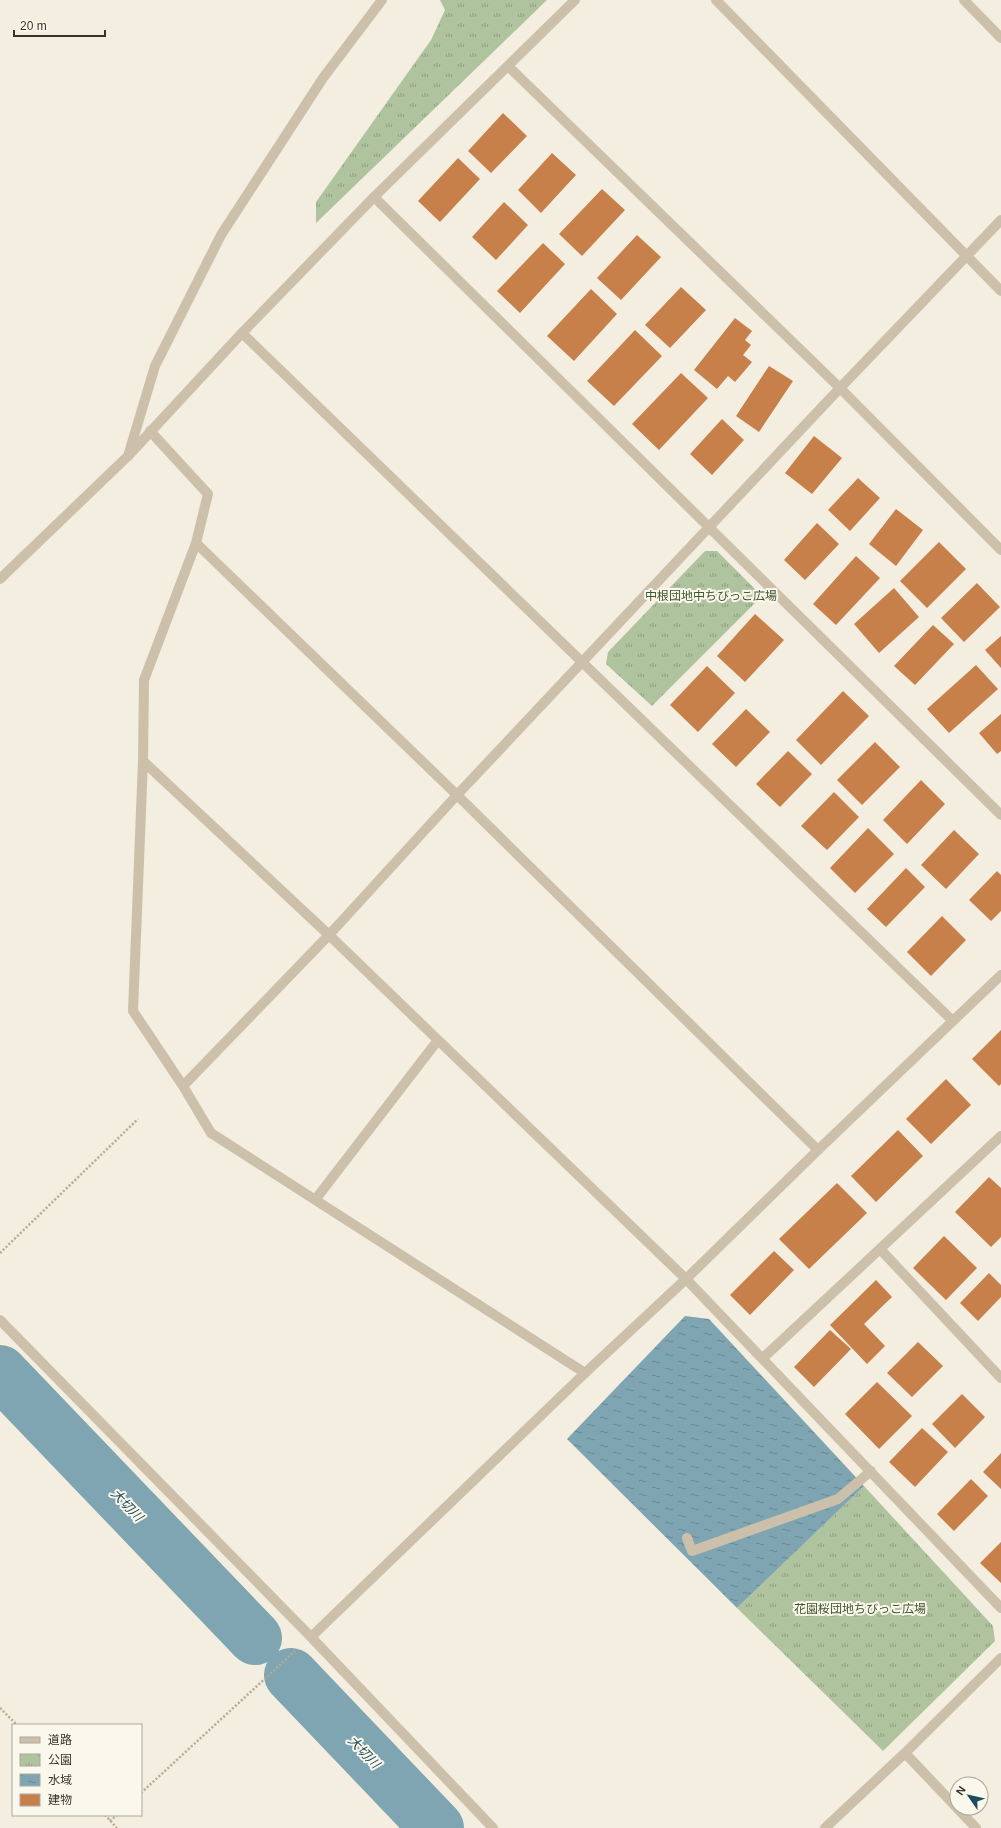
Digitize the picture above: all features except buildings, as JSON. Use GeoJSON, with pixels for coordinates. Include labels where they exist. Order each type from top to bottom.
{"type":"FeatureCollection","features":[{"type":"Feature","properties":{"kind":"street"},"geometry":{"type":"LineString","coordinates":[[128,456],[155,366],[221,235],[323,78],[382,0]]}},
{"type":"Feature","properties":{"kind":"street"},"geometry":{"type":"LineString","coordinates":[[0,579],[128,456],[242,333],[374,197],[575,0]]}},
{"type":"Feature","properties":{"kind":"street"},"geometry":{"type":"LineString","coordinates":[[716,0],[1001,292]]}},
{"type":"Feature","properties":{"kind":"street"},"geometry":{"type":"LineString","coordinates":[[964,0],[1001,38]]}},
{"type":"Feature","properties":{"kind":"street"},"geometry":{"type":"LineString","coordinates":[[508,66],[840,388],[1001,550]]}},
{"type":"Feature","properties":{"kind":"street"},"geometry":{"type":"LineString","coordinates":[[374,197],[1001,815]]}},
{"type":"Feature","properties":{"kind":"street"},"geometry":{"type":"LineString","coordinates":[[183,1086],[329,935],[457,795],[840,388],[1001,220]]}},
{"type":"Feature","properties":{"kind":"street"},"geometry":{"type":"LineString","coordinates":[[242,333],[252,345],[583,661],[953,1021]]}},
{"type":"Feature","properties":{"kind":"street"},"geometry":{"type":"LineString","coordinates":[[150,431],[208,494],[196,543],[144,680],[143,761],[133,1011],[183,1086],[211,1133],[585,1373]]}},
{"type":"Feature","properties":{"kind":"street"},"geometry":{"type":"LineString","coordinates":[[196,543],[457,795],[818,1150]]}},
{"type":"Feature","properties":{"kind":"street"},"geometry":{"type":"LineString","coordinates":[[143,761],[329,935],[686,1280],[763,1358],[1001,1608]]}},
{"type":"Feature","properties":{"kind":"street"},"geometry":{"type":"LineString","coordinates":[[311,1637],[585,1373],[686,1280],[818,1150],[1001,975]]}},
{"type":"Feature","properties":{"kind":"street"},"geometry":{"type":"LineString","coordinates":[[315,1200],[438,1040]]}},
{"type":"Feature","properties":{"kind":"street"},"geometry":{"type":"LineString","coordinates":[[763,1358],[1000,1141]]}},
{"type":"Feature","properties":{"kind":"street"},"geometry":{"type":"LineString","coordinates":[[881,1250],[1001,1378]]}},
{"type":"Feature","properties":{"kind":"street"},"geometry":{"type":"LineString","coordinates":[[0,1320],[311,1637],[493,1828]]}},
{"type":"Feature","properties":{"kind":"street"},"geometry":{"type":"LineString","coordinates":[[687,1538],[692,1550],[838,1499],[871,1471]]}},
{"type":"Feature","properties":{"kind":"street"},"geometry":{"type":"LineString","coordinates":[[826,1828],[905,1753],[1001,1658]]}},
{"type":"Feature","properties":{"kind":"street"},"geometry":{"type":"LineString","coordinates":[[905,1753],[976,1828]]}},
{"type":"Feature","properties":{"kind":"path"},"geometry":{"type":"LineString","coordinates":[[0,1253],[138,1119]]}},
{"type":"Feature","properties":{"kind":"path"},"geometry":{"type":"LineString","coordinates":[[142,1792],[311,1637]]}},
{"type":"Feature","properties":{"kind":"path"},"geometry":{"type":"LineString","coordinates":[[0,1708],[16,1724]]}},
{"type":"Feature","properties":{"kind":"path"},"geometry":{"type":"LineString","coordinates":[[106,1816],[117,1828]]}},
{"type":"Feature","properties":{"kind":"path"},"geometry":{"type":"LineString","coordinates":[[110,1821],[116,1816]]}},
{"type":"Feature","properties":{"kind":"green space"},"geometry":{"type":"Polygon","coordinates":[[[440,0],[547,0],[316,223],[316,202],[431,40],[445,10],[440,0]]]}},
{"type":"Feature","properties":{"kind":"green space","name":"中根団地中ちびっこ広場"},"geometry":{"type":"Polygon","coordinates":[[[705,551],[717,551],[762,596],[652,706],[606,664],[608,652],[705,551]]]}},
{"type":"Feature","properties":{"kind":"green space","name":"花園桜団地ちびっこ広場"},"geometry":{"type":"Polygon","coordinates":[[[864,1486],[993,1626],[995,1641],[883,1751],[737,1608],[864,1486]]]}},
{"type":"Feature","properties":{"kind":"water"},"geometry":{"type":"Polygon","coordinates":[[[685,1316],[709,1319],[864,1486],[737,1608],[567,1439],[685,1316]]]}},
{"type":"Feature","properties":{"kind":"waterway","name":"大切川"},"geometry":{"type":"LineString","coordinates":[[0,1372],[255,1638]]}},
{"type":"Feature","properties":{"kind":"waterway","name":"大切川"},"geometry":{"type":"LineString","coordinates":[[291,1675],[437,1828]]}}]}
